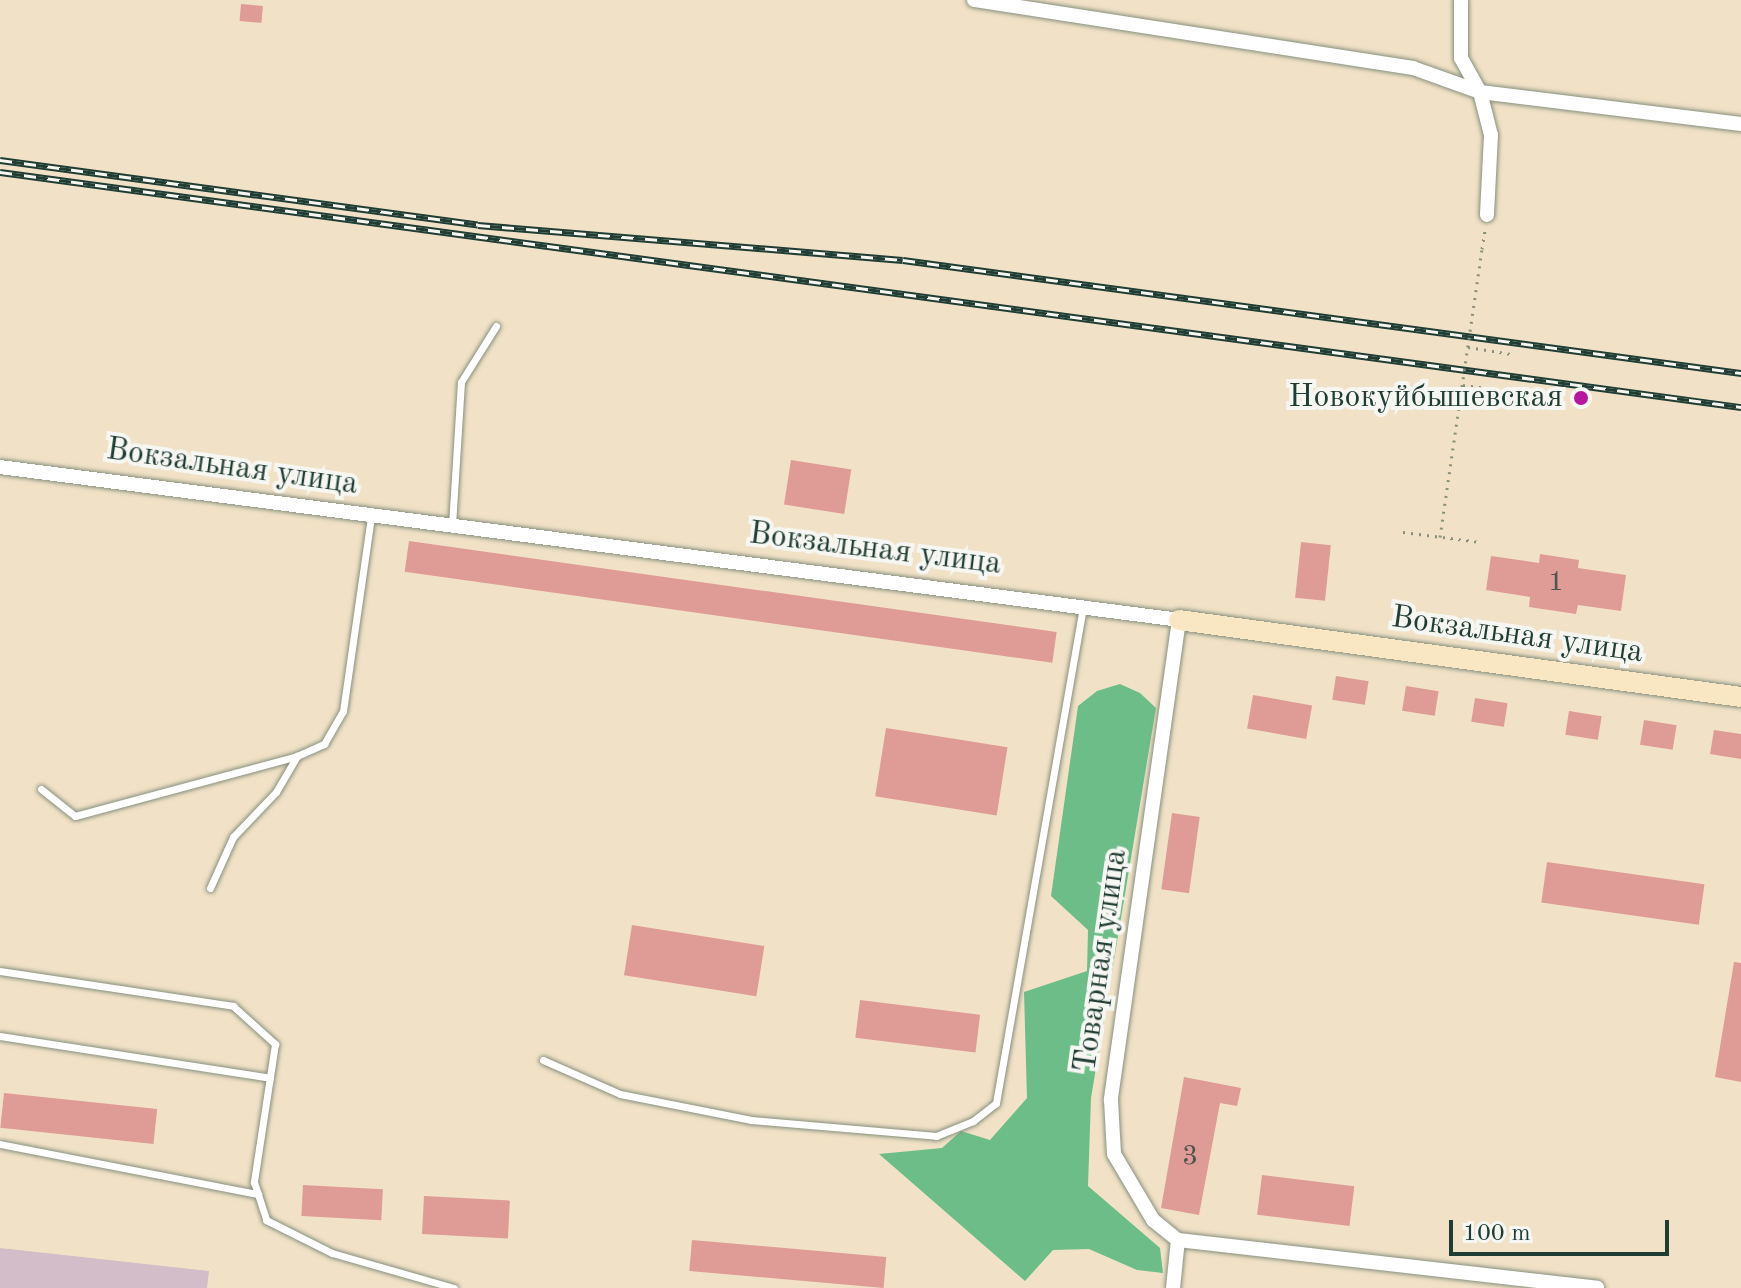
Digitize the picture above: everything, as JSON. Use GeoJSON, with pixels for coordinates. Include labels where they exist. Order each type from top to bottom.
{"type":"FeatureCollection","features":[{"type":"Feature","properties":{"kind":"street"},"geometry":{"type":"LineString","coordinates":[[974,0],[1413,68],[1480,92],[1741,124]]}},
{"type":"Feature","properties":{"kind":"street"},"geometry":{"type":"LineString","coordinates":[[1461,0],[1461,58],[1480,92],[1491,135],[1487,215]]}},
{"type":"Feature","properties":{"kind":"street","name":"Вокзальная улица"},"geometry":{"type":"LineString","coordinates":[[0,467],[1083,607],[1741,697]]}},
{"type":"Feature","properties":{"kind":"street","name":"Товарная улица"},"geometry":{"type":"LineString","coordinates":[[1178,1240],[1153,1220],[1114,1154],[1111,1100],[1179,620]]}},
{"type":"Feature","properties":{"kind":"street"},"geometry":{"type":"LineString","coordinates":[[1173,1288],[1178,1240],[1597,1288]]}},
{"type":"Feature","properties":{"kind":"lane"},"geometry":{"type":"LineString","coordinates":[[452,527],[461,382],[496,326]]}},
{"type":"Feature","properties":{"kind":"lane"},"geometry":{"type":"LineString","coordinates":[[41,789],[75,816],[297,756],[324,744],[343,711],[371,517]]}},
{"type":"Feature","properties":{"kind":"lane"},"geometry":{"type":"LineString","coordinates":[[543,1060],[620,1094],[751,1120],[936,1136],[973,1121],[996,1103],[1083,607]]}},
{"type":"Feature","properties":{"kind":"lane"},"geometry":{"type":"LineString","coordinates":[[210,888],[233,837],[276,792],[297,756]]}},
{"type":"Feature","properties":{"kind":"lane"},"geometry":{"type":"LineString","coordinates":[[0,971],[233,1006],[275,1044],[254,1182],[266,1220],[332,1253],[454,1288]]}},
{"type":"Feature","properties":{"kind":"lane"},"geometry":{"type":"LineString","coordinates":[[0,1036],[270,1078]]}},
{"type":"Feature","properties":{"kind":"lane"},"geometry":{"type":"LineString","coordinates":[[0,1144],[258,1194]]}},
{"type":"Feature","properties":{"kind":"path"},"geometry":{"type":"LineString","coordinates":[[1440,537],[1487,215]]}},
{"type":"Feature","properties":{"kind":"path"},"geometry":{"type":"LineString","coordinates":[[1468,347],[1511,354]]}},
{"type":"Feature","properties":{"kind":"path"},"geometry":{"type":"LineString","coordinates":[[1463,385],[1504,390]]}},
{"type":"Feature","properties":{"kind":"path"},"geometry":{"type":"LineString","coordinates":[[1403,532],[1480,542]]}},
{"type":"Feature","properties":{"kind":"shaded area"},"geometry":{"type":"Polygon","coordinates":[[[0,1248],[209,1271],[207,1288],[0,1288],[0,1248]]]}},
{"type":"Feature","properties":{"kind":"green space"},"geometry":{"type":"Polygon","coordinates":[[[1120,684],[1140,693],[1156,708],[1091,1098],[1088,1186],[1160,1248],[1163,1273],[1137,1270],[1089,1249],[1053,1250],[1025,1281],[879,1154],[942,1148],[961,1131],[990,1140],[1027,1098],[1024,992],[1087,971],[1088,930],[1051,896],[1078,706],[1097,691],[1120,684]]]}},
{"type":"Feature","properties":{"kind":"building"},"geometry":{"type":"Polygon","coordinates":[[[241,4],[263,6],[261,23],[240,21],[241,4]]]}},
{"type":"Feature","properties":{"kind":"building"},"geometry":{"type":"Polygon","coordinates":[[[791,460],[851,470],[844,514],[784,504],[791,460]]]}},
{"type":"Feature","properties":{"kind":"building"},"geometry":{"type":"Polygon","coordinates":[[[409,541],[1057,632],[1052,663],[405,572],[409,541]]]}},
{"type":"Feature","properties":{"kind":"building"},"geometry":{"type":"Polygon","coordinates":[[[1301,542],[1331,545],[1325,601],[1295,598],[1301,542]]]}},
{"type":"Feature","properties":{"kind":"building"},"geometry":{"type":"Polygon","coordinates":[[[1540,554],[1579,560],[1578,568],[1626,575],[1621,611],[1578,605],[1576,614],[1529,607],[1530,597],[1486,590],[1491,556],[1539,563],[1540,554]]]}},
{"type":"Feature","properties":{"kind":"building"},"geometry":{"type":"Polygon","coordinates":[[[1336,676],[1369,681],[1365,705],[1332,700],[1336,676]]]}},
{"type":"Feature","properties":{"kind":"building"},"geometry":{"type":"Polygon","coordinates":[[[1406,686],[1439,691],[1435,716],[1402,711],[1406,686]]]}},
{"type":"Feature","properties":{"kind":"building"},"geometry":{"type":"Polygon","coordinates":[[[1253,695],[1312,705],[1306,739],[1247,728],[1253,695]]]}},
{"type":"Feature","properties":{"kind":"building"},"geometry":{"type":"Polygon","coordinates":[[[1475,698],[1508,703],[1504,727],[1471,722],[1475,698]]]}},
{"type":"Feature","properties":{"kind":"building"},"geometry":{"type":"Polygon","coordinates":[[[1569,711],[1602,716],[1598,740],[1565,735],[1569,711]]]}},
{"type":"Feature","properties":{"kind":"building"},"geometry":{"type":"Polygon","coordinates":[[[1644,720],[1677,725],[1673,750],[1640,745],[1644,720]]]}},
{"type":"Feature","properties":{"kind":"building"},"geometry":{"type":"Polygon","coordinates":[[[886,728],[1007,747],[997,815],[875,796],[886,728]]]}},
{"type":"Feature","properties":{"kind":"building"},"geometry":{"type":"Polygon","coordinates":[[[1714,730],[1741,734],[1741,759],[1710,754],[1714,730]]]}},
{"type":"Feature","properties":{"kind":"building"},"geometry":{"type":"Polygon","coordinates":[[[1172,813],[1200,817],[1189,893],[1161,889],[1172,813]]]}},
{"type":"Feature","properties":{"kind":"building"},"geometry":{"type":"Polygon","coordinates":[[[1547,862],[1704,884],[1699,925],[1541,903],[1547,862]]]}},
{"type":"Feature","properties":{"kind":"building"},"geometry":{"type":"Polygon","coordinates":[[[632,925],[764,946],[756,996],[624,975],[632,925]]]}},
{"type":"Feature","properties":{"kind":"building"},"geometry":{"type":"Polygon","coordinates":[[[1734,962],[1741,963],[1741,1082],[1715,1077],[1734,962]]]}},
{"type":"Feature","properties":{"kind":"building"},"geometry":{"type":"Polygon","coordinates":[[[860,1000],[980,1015],[975,1052],[855,1038],[860,1000]]]}},
{"type":"Feature","properties":{"kind":"building"},"geometry":{"type":"Polygon","coordinates":[[[1184,1077],[1241,1088],[1237,1106],[1220,1103],[1199,1215],[1161,1208],[1184,1077]]]}},
{"type":"Feature","properties":{"kind":"building"},"geometry":{"type":"Polygon","coordinates":[[[4,1093],[157,1109],[153,1144],[0,1128],[4,1093]]]}},
{"type":"Feature","properties":{"kind":"building"},"geometry":{"type":"Polygon","coordinates":[[[1262,1175],[1354,1186],[1349,1226],[1257,1215],[1262,1175]]]}},
{"type":"Feature","properties":{"kind":"building"},"geometry":{"type":"Polygon","coordinates":[[[303,1185],[383,1189],[381,1220],[301,1216],[303,1185]]]}},
{"type":"Feature","properties":{"kind":"building"},"geometry":{"type":"Polygon","coordinates":[[[424,1196],[510,1201],[508,1238],[422,1234],[424,1196]]]}},
{"type":"Feature","properties":{"kind":"building"},"geometry":{"type":"Polygon","coordinates":[[[692,1240],[886,1257],[884,1288],[689,1271],[692,1240]]]}},
{"type":"Feature","properties":{"kind":"railway"},"geometry":{"type":"LineString","coordinates":[[0,160],[478,225],[903,260],[1741,373]]}},
{"type":"Feature","properties":{"kind":"railway"},"geometry":{"type":"LineString","coordinates":[[0,172],[1741,407]]}},
{"type":"Feature","properties":{"kind":"place","name":"Новокуйбышевская"},"geometry":{"type":"Point","coordinates":[1581,398]}}]}
